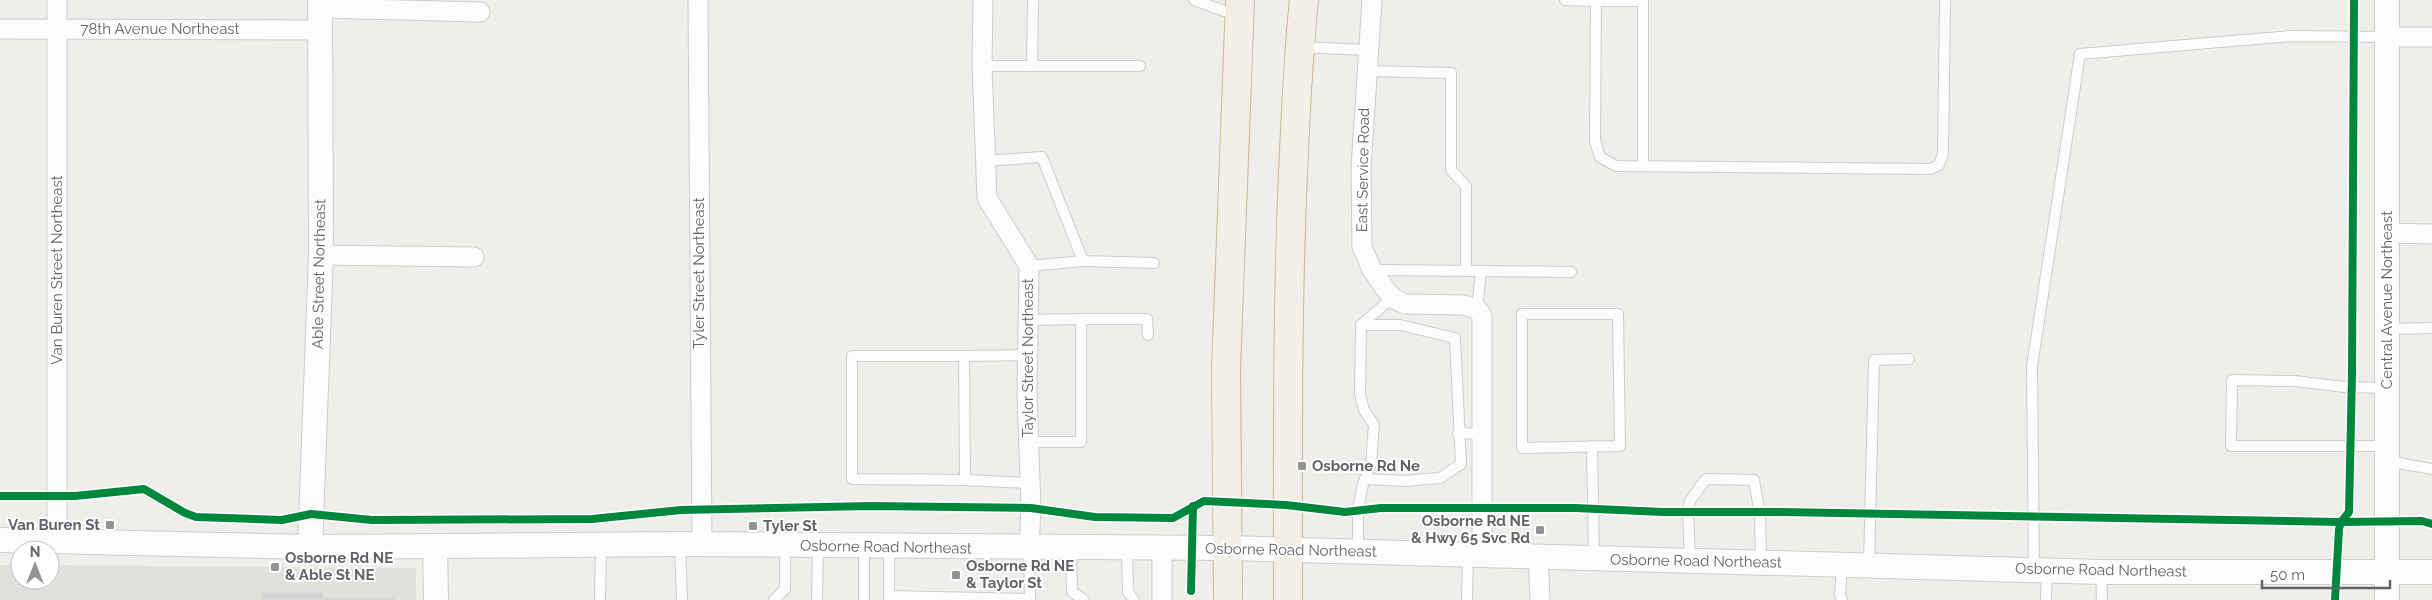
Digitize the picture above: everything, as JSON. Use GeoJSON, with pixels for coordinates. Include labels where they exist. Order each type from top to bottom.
{"type":"FeatureCollection","features":[{"type":"Feature","properties":{"kind":"highway"},"geometry":{"type":"LineString","coordinates":[[1288,600],[1289,291],[1299,47],[1304,0]]}},
{"type":"Feature","properties":{"kind":"highway"},"geometry":{"type":"LineString","coordinates":[[1228,600],[1226,370],[1240,8]]}},
{"type":"Feature","properties":{"kind":"street","name":"Van Buren Street Northeast"},"geometry":{"type":"LineString","coordinates":[[57,0],[57,540]]}},
{"type":"Feature","properties":{"kind":"street","name":"Tyler Street Northeast"},"geometry":{"type":"LineString","coordinates":[[691,545],[698,0]]}},
{"type":"Feature","properties":{"kind":"street","name":"Taylor Street Northeast"},"geometry":{"type":"LineString","coordinates":[[983,0],[982,66],[987,198],[1029,266],[1027,355],[1031,508],[1029,548]]}},
{"type":"Feature","properties":{"kind":"street","name":"East Service Road"},"geometry":{"type":"LineString","coordinates":[[1372,0],[1366,71],[1360,232],[1362,247],[1372,270],[1392,298]]}},
{"type":"Feature","properties":{"kind":"street","name":"Central Avenue Northeast"},"geometry":{"type":"LineString","coordinates":[[2387,0],[2387,600]]}},
{"type":"Feature","properties":{"kind":"street","name":"78th Avenue Northeast"},"geometry":{"type":"LineString","coordinates":[[0,29],[57,29],[320,13],[480,12]]}},
{"type":"Feature","properties":{"kind":"street","name":"Able Street Northeast"},"geometry":{"type":"LineString","coordinates":[[310,547],[321,255],[320,13]]}},
{"type":"Feature","properties":{"kind":"street"},"geometry":{"type":"LineString","coordinates":[[2387,37],[2432,37]]}},
{"type":"Feature","properties":{"kind":"street"},"geometry":{"type":"LineString","coordinates":[[2386,233],[2432,234]]}},
{"type":"Feature","properties":{"kind":"street"},"geometry":{"type":"LineString","coordinates":[[321,255],[474,257]]}},
{"type":"Feature","properties":{"kind":"street"},"geometry":{"type":"LineString","coordinates":[[1392,298],[1405,304],[1463,305],[1477,309],[1482,316],[1482,434],[1475,555]]}},
{"type":"Feature","properties":{"kind":"street","name":"Osborne Road Northeast"},"geometry":{"type":"LineString","coordinates":[[60,540],[310,547],[785,545],[1228,548],[2101,572],[2432,572]]}},
{"type":"Feature","properties":{"kind":"street"},"geometry":{"type":"LineString","coordinates":[[435,546],[436,600]]}},
{"type":"Feature","properties":{"kind":"street"},"geometry":{"type":"LineString","coordinates":[[1162,548],[1162,600]]}},
{"type":"Feature","properties":{"kind":"street"},"geometry":{"type":"LineString","coordinates":[[1538,556],[1540,600]]}},
{"type":"Feature","properties":{"kind":"lane"},"geometry":{"type":"LineString","coordinates":[[1032,66],[1033,0]]}},
{"type":"Feature","properties":{"kind":"lane"},"geometry":{"type":"LineString","coordinates":[[1194,0],[1240,8]]}},
{"type":"Feature","properties":{"kind":"lane"},"geometry":{"type":"LineString","coordinates":[[1565,0],[1643,1],[1643,166]]}},
{"type":"Feature","properties":{"kind":"lane"},"geometry":{"type":"LineString","coordinates":[[1596,1],[1596,141],[1600,157],[1616,166],[1930,169],[1939,165],[1943,154],[1945,0]]}},
{"type":"Feature","properties":{"kind":"lane"},"geometry":{"type":"LineString","coordinates":[[2046,600],[2040,570],[2032,366],[2080,54],[2290,36],[2387,37]]}},
{"type":"Feature","properties":{"kind":"lane"},"geometry":{"type":"LineString","coordinates":[[1299,47],[1368,50]]}},
{"type":"Feature","properties":{"kind":"lane"},"geometry":{"type":"LineString","coordinates":[[982,66],[1140,66]]}},
{"type":"Feature","properties":{"kind":"lane"},"geometry":{"type":"LineString","coordinates":[[1366,71],[1451,73],[1451,170],[1466,186],[1466,271]]}},
{"type":"Feature","properties":{"kind":"lane"},"geometry":{"type":"LineString","coordinates":[[986,161],[1042,157],[1082,261]]}},
{"type":"Feature","properties":{"kind":"lane"},"geometry":{"type":"LineString","coordinates":[[1029,266],[1082,261],[1154,263]]}},
{"type":"Feature","properties":{"kind":"lane"},"geometry":{"type":"LineString","coordinates":[[1372,270],[1570,272]]}},
{"type":"Feature","properties":{"kind":"lane"},"geometry":{"type":"LineString","coordinates":[[1477,309],[1481,272]]}},
{"type":"Feature","properties":{"kind":"lane"},"geometry":{"type":"LineString","coordinates":[[1358,552],[1358,509],[1365,479],[1371,464],[1374,426],[1364,410],[1360,394],[1361,325],[1392,298]]}},
{"type":"Feature","properties":{"kind":"lane"},"geometry":{"type":"LineString","coordinates":[[1522,314],[1618,314],[1620,446],[1592,446],[1522,448],[1522,314]]}},
{"type":"Feature","properties":{"kind":"lane"},"geometry":{"type":"LineString","coordinates":[[1028,442],[1080,442],[1081,319]]}},
{"type":"Feature","properties":{"kind":"lane"},"geometry":{"type":"LineString","coordinates":[[1028,320],[1147,319],[1148,334]]}},
{"type":"Feature","properties":{"kind":"lane"},"geometry":{"type":"LineString","coordinates":[[1361,325],[1400,325],[1455,338],[1458,433],[1461,464],[1440,478],[1405,481],[1365,479]]}},
{"type":"Feature","properties":{"kind":"lane"},"geometry":{"type":"LineString","coordinates":[[2387,329],[2432,328]]}},
{"type":"Feature","properties":{"kind":"lane"},"geometry":{"type":"LineString","coordinates":[[1027,355],[852,356],[852,479],[965,480],[1029,483]]}},
{"type":"Feature","properties":{"kind":"lane"},"geometry":{"type":"LineString","coordinates":[[964,356],[965,480]]}},
{"type":"Feature","properties":{"kind":"lane"},"geometry":{"type":"LineString","coordinates":[[1870,565],[1874,360],[1909,359]]}},
{"type":"Feature","properties":{"kind":"lane"},"geometry":{"type":"LineString","coordinates":[[2387,388],[2345,387],[2294,381],[2232,380],[2231,446],[2387,453],[2432,469]]}},
{"type":"Feature","properties":{"kind":"lane"},"geometry":{"type":"LineString","coordinates":[[1458,433],[1482,434]]}},
{"type":"Feature","properties":{"kind":"lane"},"geometry":{"type":"LineString","coordinates":[[1592,446],[1594,558]]}},
{"type":"Feature","properties":{"kind":"lane"},"geometry":{"type":"LineString","coordinates":[[1690,561],[1688,512],[1690,501],[1706,479],[1754,480],[1760,514],[1761,562]]}},
{"type":"Feature","properties":{"kind":"lane"},"geometry":{"type":"LineString","coordinates":[[600,600],[601,545]]}},
{"type":"Feature","properties":{"kind":"lane"},"geometry":{"type":"LineString","coordinates":[[682,600],[691,545]]}},
{"type":"Feature","properties":{"kind":"lane"},"geometry":{"type":"LineString","coordinates":[[774,600],[785,588],[785,545]]}},
{"type":"Feature","properties":{"kind":"lane"},"geometry":{"type":"LineString","coordinates":[[817,600],[818,546]]}},
{"type":"Feature","properties":{"kind":"lane"},"geometry":{"type":"LineString","coordinates":[[864,546],[864,600]]}},
{"type":"Feature","properties":{"kind":"lane"},"geometry":{"type":"LineString","coordinates":[[889,547],[889,598],[1030,599],[1029,548]]}},
{"type":"Feature","properties":{"kind":"lane"},"geometry":{"type":"LineString","coordinates":[[1072,548],[1072,592],[1084,600]]}},
{"type":"Feature","properties":{"kind":"lane"},"geometry":{"type":"LineString","coordinates":[[1127,548],[1128,592],[1134,600]]}},
{"type":"Feature","properties":{"kind":"lane"},"geometry":{"type":"LineString","coordinates":[[1467,600],[1475,555]]}},
{"type":"Feature","properties":{"kind":"lane"},"geometry":{"type":"LineString","coordinates":[[1842,564],[1840,595],[1842,600]]}},
{"type":"Feature","properties":{"kind":"lane"},"geometry":{"type":"LineString","coordinates":[[2101,572],[2102,600]]}},
{"type":"Feature","properties":{"kind":"shaded area"},"geometry":{"type":"Polygon","coordinates":[[[0,565],[10,565],[10,590],[60,590],[60,565],[416,568],[416,600],[0,600],[0,565]]]}},
{"type":"Feature","properties":{"kind":"building"},"geometry":{"type":"Polygon","coordinates":[[[261,592],[323,592],[323,598],[394,597],[394,600],[261,600],[261,592]]]}},
{"type":"Feature","properties":{"kind":"cycle path"},"geometry":{"type":"LineString","coordinates":[[2335,600],[2339,529],[2341,522],[2349,512],[2352,373],[2354,0]]}},
{"type":"Feature","properties":{"kind":"cycle path"},"geometry":{"type":"LineString","coordinates":[[0,496],[75,496],[144,489],[185,513],[196,517],[282,520],[311,514],[372,520],[592,519],[681,510],[870,506],[1031,508],[1095,517],[1173,518],[1204,501],[1286,505],[1345,512],[1381,508],[1575,508],[1663,512],[1782,512],[2341,522],[2422,521],[2432,524]]}},
{"type":"Feature","properties":{"kind":"cycle path"},"geometry":{"type":"LineString","coordinates":[[1191,591],[1193,506]]}},
{"type":"Feature","properties":{"kind":"place","name":"Osborne Rd Ne"},"geometry":{"type":"Point","coordinates":[1302,466]}},
{"type":"Feature","properties":{"kind":"place","name":"Van Buren St"},"geometry":{"type":"Point","coordinates":[110,525]}},
{"type":"Feature","properties":{"kind":"place","name":"Tyler St"},"geometry":{"type":"Point","coordinates":[753,526]}},
{"type":"Feature","properties":{"kind":"place","name":"Osborne Rd NE & Hwy 65 Svc Rd"},"geometry":{"type":"Point","coordinates":[1540,530]}},
{"type":"Feature","properties":{"kind":"place","name":"Osborne Rd NE & Able St NE"},"geometry":{"type":"Point","coordinates":[275,567]}},
{"type":"Feature","properties":{"kind":"place","name":"Osborne Rd NE & Taylor St"},"geometry":{"type":"Point","coordinates":[956,575]}}]}
